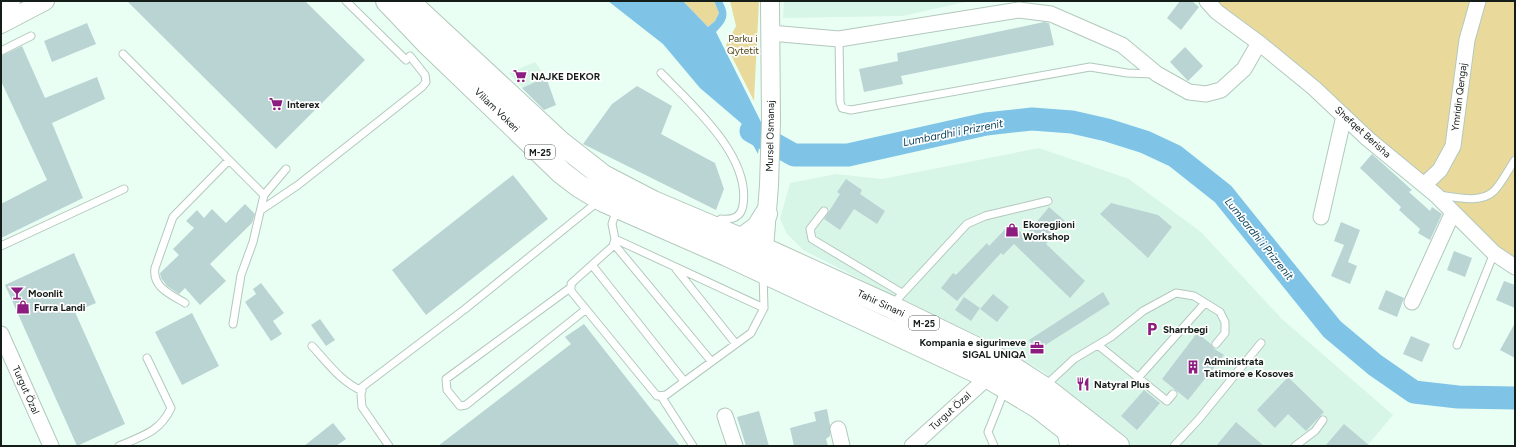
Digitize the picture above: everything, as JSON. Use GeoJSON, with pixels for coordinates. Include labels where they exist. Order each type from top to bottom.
{"type":"FeatureCollection","features":[{"type":"Feature","properties":{"kind":"main road","name":"Viliam Vokeri"},"geometry":{"type":"LineString","coordinates":[[387,1],[432,47],[562,173],[579,186],[611,204],[735,247]]}},
{"type":"Feature","properties":{"kind":"main road","name":"Viliam Vokeri"},"geometry":{"type":"LineString","coordinates":[[408,1],[435,28],[574,154],[603,176],[654,202],[714,227]]}},
{"type":"Feature","properties":{"kind":"main road"},"geometry":{"type":"LineString","coordinates":[[735,247],[758,227],[766,214]]}},
{"type":"Feature","properties":{"kind":"main road","name":"Tahir Sinani"},"geometry":{"type":"LineString","coordinates":[[714,227],[762,271],[997,382],[1053,419],[1088,446]]}},
{"type":"Feature","properties":{"kind":"main road","name":"Tahir Sinani"},"geometry":{"type":"LineString","coordinates":[[735,247],[764,249],[896,300],[1002,361],[1044,388],[1118,446]]}},
{"type":"Feature","properties":{"kind":"street"},"geometry":{"type":"LineString","coordinates":[[1,6],[11,1]]}},
{"type":"Feature","properties":{"kind":"street"},"geometry":{"type":"LineString","coordinates":[[1,24],[45,1]]}},
{"type":"Feature","properties":{"kind":"street","name":"Mursel Osmanaj"},"geometry":{"type":"LineString","coordinates":[[762,271],[769,185],[771,122],[770,1]]}},
{"type":"Feature","properties":{"kind":"street","name":"Shefqet Berisha"},"geometry":{"type":"LineString","coordinates":[[1207,1],[1217,12],[1259,43],[1314,88],[1344,116],[1436,195],[1494,253],[1515,268]]}},
{"type":"Feature","properties":{"kind":"street","name":"Ymridin Qengaj"},"geometry":{"type":"LineString","coordinates":[[1424,185],[1440,170],[1453,146],[1467,40],[1478,1]]}},
{"type":"Feature","properties":{"kind":"street"},"geometry":{"type":"LineString","coordinates":[[770,33],[839,38],[1019,10],[1051,14],[1122,45],[1157,74],[1189,92],[1206,94],[1221,90],[1244,69],[1259,43]]}},
{"type":"Feature","properties":{"kind":"street"},"geometry":{"type":"LineString","coordinates":[[1321,217],[1344,116]]}},
{"type":"Feature","properties":{"kind":"street"},"geometry":{"type":"LineString","coordinates":[[1412,302],[1453,212]]}},
{"type":"Feature","properties":{"kind":"street","name":"Turgut Özal"},"geometry":{"type":"LineString","coordinates":[[1,334],[51,446]]}},
{"type":"Feature","properties":{"kind":"street","name":"Turgut Özal"},"geometry":{"type":"LineString","coordinates":[[912,446],[997,382]]}},
{"type":"Feature","properties":{"kind":"street"},"geometry":{"type":"LineString","coordinates":[[725,416],[735,446]]}},
{"type":"Feature","properties":{"kind":"street"},"geometry":{"type":"LineString","coordinates":[[838,429],[842,446]]}},
{"type":"Feature","properties":{"kind":"lane"},"geometry":{"type":"LineString","coordinates":[[261,210],[298,185],[422,87],[426,82],[425,75],[346,1]]}},
{"type":"Feature","properties":{"kind":"lane"},"geometry":{"type":"LineString","coordinates":[[1,50],[31,36]]}},
{"type":"Feature","properties":{"kind":"lane"},"geometry":{"type":"LineString","coordinates":[[839,38],[840,102],[842,108],[852,110],[1090,67],[1127,73],[1157,74]]}},
{"type":"Feature","properties":{"kind":"lane"},"geometry":{"type":"LineString","coordinates":[[123,54],[264,195]]}},
{"type":"Feature","properties":{"kind":"lane"},"geometry":{"type":"LineString","coordinates":[[661,73],[710,125],[730,153],[741,175],[745,193],[742,208],[738,216],[731,220],[721,218],[714,227]]}},
{"type":"Feature","properties":{"kind":"lane"},"geometry":{"type":"LineString","coordinates":[[185,303],[158,285],[154,276],[155,268],[173,217],[229,160]]}},
{"type":"Feature","properties":{"kind":"lane"},"geometry":{"type":"LineString","coordinates":[[1436,195],[1474,198],[1488,196],[1494,191],[1515,160]]}},
{"type":"Feature","properties":{"kind":"lane"},"geometry":{"type":"LineString","coordinates":[[234,324],[241,275],[254,242],[264,195],[286,169]]}},
{"type":"Feature","properties":{"kind":"lane"},"geometry":{"type":"LineString","coordinates":[[1,246],[124,189]]}},
{"type":"Feature","properties":{"kind":"lane"},"geometry":{"type":"LineString","coordinates":[[824,211],[810,229],[812,239],[896,300],[967,224],[985,216],[1048,201]]}},
{"type":"Feature","properties":{"kind":"lane"},"geometry":{"type":"LineString","coordinates":[[389,446],[362,406],[362,387],[465,308],[594,204],[611,204],[615,242],[711,361]]}},
{"type":"Feature","properties":{"kind":"lane"},"geometry":{"type":"LineString","coordinates":[[585,310],[466,405],[460,406],[447,390],[446,379],[570,288],[574,281],[615,242]]}},
{"type":"Feature","properties":{"kind":"lane"},"geometry":{"type":"LineString","coordinates":[[615,242],[675,267],[764,308]]}},
{"type":"Feature","properties":{"kind":"lane"},"geometry":{"type":"LineString","coordinates":[[1457,345],[1494,253]]}},
{"type":"Feature","properties":{"kind":"lane"},"geometry":{"type":"LineString","coordinates":[[592,265],[684,381]]}},
{"type":"Feature","properties":{"kind":"lane"},"geometry":{"type":"LineString","coordinates":[[675,267],[736,344]]}},
{"type":"Feature","properties":{"kind":"lane"},"geometry":{"type":"LineString","coordinates":[[661,396],[751,334],[764,308],[762,271]]}},
{"type":"Feature","properties":{"kind":"lane"},"geometry":{"type":"LineString","coordinates":[[570,288],[573,295],[654,393],[661,396],[693,446]]}},
{"type":"Feature","properties":{"kind":"lane"},"geometry":{"type":"LineString","coordinates":[[1044,388],[1074,359],[1126,326],[1143,311],[1176,293],[1185,293],[1194,296],[1220,312],[1225,322],[1225,333],[1216,344]]}},
{"type":"Feature","properties":{"kind":"lane"},"geometry":{"type":"LineString","coordinates":[[1138,378],[1205,303]]}},
{"type":"Feature","properties":{"kind":"lane"},"geometry":{"type":"LineString","coordinates":[[1174,446],[1199,419],[1261,343]]}},
{"type":"Feature","properties":{"kind":"lane"},"geometry":{"type":"LineString","coordinates":[[1098,345],[1167,401],[1173,394]]}},
{"type":"Feature","properties":{"kind":"lane"},"geometry":{"type":"LineString","coordinates":[[312,346],[340,378],[362,391]]}},
{"type":"Feature","properties":{"kind":"lane"},"geometry":{"type":"LineString","coordinates":[[119,446],[156,429],[166,420],[171,408],[147,358]]}},
{"type":"Feature","properties":{"kind":"lane"},"geometry":{"type":"LineString","coordinates":[[994,446],[988,432],[997,382]]}},
{"type":"Feature","properties":{"kind":"lane"},"geometry":{"type":"LineString","coordinates":[[1053,419],[1062,435],[1064,446]]}},
{"type":"Feature","properties":{"kind":"lane"},"geometry":{"type":"LineString","coordinates":[[1295,446],[1315,431],[1323,420]]}},
{"type":"Feature","properties":{"kind":"shaded area"},"geometry":{"type":"Polygon","coordinates":[[[784,1],[970,1],[902,16],[783,18],[784,1]]]}},
{"type":"Feature","properties":{"kind":"shaded area","name":"NAJKE DEKOR"},"geometry":{"type":"Polygon","coordinates":[[[535,62],[546,77],[522,88],[509,73],[535,62]]]}},
{"type":"Feature","properties":{"kind":"shaded area"},"geometry":{"type":"Polygon","coordinates":[[[1039,148],[1129,179],[1201,232],[1282,319],[1393,415],[1367,446],[1132,446],[1042,371],[992,342],[935,317],[803,250],[787,234],[780,219],[790,183],[836,174],[882,179],[1039,148]]]}},
{"type":"Feature","properties":{"kind":"green space"},"geometry":{"type":"Polygon","coordinates":[[[683,1],[714,1],[719,13],[715,21],[708,27],[683,1]]]}},
{"type":"Feature","properties":{"kind":"green space","name":"Parku i Qytetit"},"geometry":{"type":"Polygon","coordinates":[[[730,1],[759,1],[754,101],[726,45],[736,26],[730,1]]]}},
{"type":"Feature","properties":{"kind":"green space"},"geometry":{"type":"Polygon","coordinates":[[[1216,1],[1515,1],[1515,259],[1498,248],[1299,65],[1221,7],[1216,1]]]}},
{"type":"Feature","properties":{"kind":"water"},"geometry":{"type":"Polygon","coordinates":[[[608,1],[683,1],[708,27],[715,21],[719,13],[714,1],[722,1],[727,14],[725,21],[716,32],[762,124],[758,154],[741,123],[700,88],[663,44],[608,1]]]}},
{"type":"Feature","properties":{"kind":"building","name":"Interex"},"geometry":{"type":"Polygon","coordinates":[[[127,1],[305,1],[365,60],[276,149],[127,1]]]}},
{"type":"Feature","properties":{"kind":"building"},"geometry":{"type":"Polygon","coordinates":[[[1180,1],[1192,1],[1199,7],[1181,30],[1167,18],[1180,1]]]}},
{"type":"Feature","properties":{"kind":"building"},"geometry":{"type":"Polygon","coordinates":[[[1044,22],[1049,23],[1054,45],[901,76],[903,84],[864,92],[859,69],[898,61],[897,53],[1044,22]]]}},
{"type":"Feature","properties":{"kind":"building"},"geometry":{"type":"Polygon","coordinates":[[[87,23],[96,44],[52,62],[44,41],[87,23]]]}},
{"type":"Feature","properties":{"kind":"building"},"geometry":{"type":"Polygon","coordinates":[[[22,46],[45,98],[97,77],[105,99],[52,123],[83,198],[1,238],[1,204],[47,180],[1,81],[1,56],[22,46]]]}},
{"type":"Feature","properties":{"kind":"building"},"geometry":{"type":"Polygon","coordinates":[[[1185,47],[1203,66],[1188,81],[1170,62],[1185,47]]]}},
{"type":"Feature","properties":{"kind":"building"},"geometry":{"type":"Polygon","coordinates":[[[546,77],[556,105],[544,110],[522,88],[546,77]]]}},
{"type":"Feature","properties":{"kind":"building"},"geometry":{"type":"Polygon","coordinates":[[[637,86],[672,106],[661,134],[715,163],[724,189],[716,210],[583,144],[612,104],[637,86]]]}},
{"type":"Feature","properties":{"kind":"building"},"geometry":{"type":"Polygon","coordinates":[[[1372,154],[1412,190],[1409,192],[1430,211],[1432,207],[1442,214],[1430,240],[1418,233],[1420,229],[1399,210],[1401,207],[1360,168],[1372,154]]]}},
{"type":"Feature","properties":{"kind":"building"},"geometry":{"type":"Polygon","coordinates":[[[513,175],[548,219],[426,315],[392,270],[513,175]]]}},
{"type":"Feature","properties":{"kind":"building"},"geometry":{"type":"Polygon","coordinates":[[[846,179],[862,190],[860,194],[885,211],[877,224],[854,209],[840,230],[824,219],[840,194],[837,192],[846,179]]]}},
{"type":"Feature","properties":{"kind":"building"},"geometry":{"type":"Polygon","coordinates":[[[1111,203],[1158,215],[1172,227],[1148,258],[1100,214],[1111,203]]]}},
{"type":"Feature","properties":{"kind":"building"},"geometry":{"type":"Polygon","coordinates":[[[245,204],[255,214],[252,223],[210,264],[226,281],[200,305],[185,288],[179,294],[167,286],[161,278],[160,273],[179,255],[173,249],[194,228],[186,221],[197,210],[204,218],[212,209],[226,223],[245,204]]]}},
{"type":"Feature","properties":{"kind":"building"},"geometry":{"type":"Polygon","coordinates":[[[1049,207],[1065,221],[1046,244],[1085,281],[1070,298],[1014,244],[1003,255],[1001,253],[957,301],[941,288],[953,273],[956,275],[987,243],[989,246],[1011,223],[1025,236],[1049,207]]]}},
{"type":"Feature","properties":{"kind":"building"},"geometry":{"type":"Polygon","coordinates":[[[1341,222],[1360,230],[1348,262],[1357,266],[1350,284],[1331,276],[1344,245],[1334,241],[1341,222]]]}},
{"type":"Feature","properties":{"kind":"building"},"geometry":{"type":"Polygon","coordinates":[[[1454,251],[1472,258],[1465,277],[1447,270],[1454,251]]]}},
{"type":"Feature","properties":{"kind":"building"},"geometry":{"type":"Polygon","coordinates":[[[74,253],[96,303],[75,312],[125,424],[77,446],[5,285],[74,253]]]}},
{"type":"Feature","properties":{"kind":"building"},"geometry":{"type":"Polygon","coordinates":[[[1504,281],[1515,285],[1515,308],[1496,300],[1504,281]]]}},
{"type":"Feature","properties":{"kind":"building"},"geometry":{"type":"Polygon","coordinates":[[[261,283],[284,313],[273,321],[282,334],[271,341],[245,302],[256,294],[253,289],[261,283]]]}},
{"type":"Feature","properties":{"kind":"building"},"geometry":{"type":"Polygon","coordinates":[[[1386,290],[1404,298],[1397,317],[1378,309],[1386,290]]]}},
{"type":"Feature","properties":{"kind":"building"},"geometry":{"type":"Polygon","coordinates":[[[1103,292],[1110,304],[1036,351],[1029,340],[1103,292]]]}},
{"type":"Feature","properties":{"kind":"building"},"geometry":{"type":"Polygon","coordinates":[[[993,294],[1009,307],[997,322],[980,309],[993,294]]]}},
{"type":"Feature","properties":{"kind":"building"},"geometry":{"type":"Polygon","coordinates":[[[964,297],[980,308],[971,321],[955,310],[964,297]]]}},
{"type":"Feature","properties":{"kind":"building"},"geometry":{"type":"Polygon","coordinates":[[[192,313],[219,366],[182,385],[155,332],[192,313]]]}},
{"type":"Feature","properties":{"kind":"building"},"geometry":{"type":"Polygon","coordinates":[[[320,319],[335,340],[326,346],[311,325],[320,319]]]}},
{"type":"Feature","properties":{"kind":"building"},"geometry":{"type":"Polygon","coordinates":[[[1515,323],[1515,358],[1500,350],[1515,323]]]}},
{"type":"Feature","properties":{"kind":"building"},"geometry":{"type":"Polygon","coordinates":[[[584,324],[680,446],[438,446],[571,344],[565,337],[584,324]]]}},
{"type":"Feature","properties":{"kind":"building","name":"Administrata Tatimore e Kosoves"},"geometry":{"type":"Polygon","coordinates":[[[1197,333],[1211,344],[1213,348],[1224,355],[1188,400],[1162,379],[1197,333]]]}},
{"type":"Feature","properties":{"kind":"building"},"geometry":{"type":"Polygon","coordinates":[[[1411,336],[1430,344],[1422,362],[1403,354],[1411,336]]]}},
{"type":"Feature","properties":{"kind":"building"},"geometry":{"type":"Polygon","coordinates":[[[1288,377],[1324,412],[1306,431],[1288,414],[1275,428],[1257,410],[1288,377]]]}},
{"type":"Feature","properties":{"kind":"building"},"geometry":{"type":"Polygon","coordinates":[[[1144,390],[1160,403],[1137,430],[1121,416],[1144,390]]]}},
{"type":"Feature","properties":{"kind":"building"},"geometry":{"type":"Polygon","coordinates":[[[827,409],[830,425],[830,436],[826,439],[828,446],[794,446],[790,428],[816,421],[814,412],[827,409]]]}},
{"type":"Feature","properties":{"kind":"building"},"geometry":{"type":"Polygon","coordinates":[[[759,411],[769,446],[746,446],[737,417],[759,411]]]}},
{"type":"Feature","properties":{"kind":"building"},"geometry":{"type":"Polygon","coordinates":[[[1236,422],[1264,446],[1216,446],[1236,422]]]}},
{"type":"Feature","properties":{"kind":"building"},"geometry":{"type":"Polygon","coordinates":[[[333,423],[346,439],[336,446],[304,446],[333,423]]]}},
{"type":"Feature","properties":{"kind":"building"},"geometry":{"type":"Polygon","coordinates":[[[1344,424],[1370,446],[1325,446],[1344,424]]]}},
{"type":"Feature","properties":{"kind":"waterway","name":"Lumbardhi i Prizrenit"},"geometry":{"type":"LineString","coordinates":[[751,131],[794,155],[848,155],[986,124],[1032,119],[1072,122],[1107,130],[1145,142],[1175,156],[1223,194],[1332,329],[1375,365],[1414,392],[1458,397],[1515,398]]}},
{"type":"Feature","properties":{"kind":"place","name":"NAJKE DEKOR"},"geometry":{"type":"Point","coordinates":[520,76]}},
{"type":"Feature","properties":{"kind":"place","name":"Interex"},"geometry":{"type":"Point","coordinates":[276,104]}},
{"type":"Feature","properties":{"kind":"place","name":"Ekoregjioni Workshop"},"geometry":{"type":"Point","coordinates":[1012,230]}},
{"type":"Feature","properties":{"kind":"place","name":"Moonlit"},"geometry":{"type":"Point","coordinates":[17,293]}},
{"type":"Feature","properties":{"kind":"place","name":"Furra Landi"},"geometry":{"type":"Point","coordinates":[23,307]}},
{"type":"Feature","properties":{"kind":"place","name":"Sharrbegi"},"geometry":{"type":"Point","coordinates":[1152,329]}},
{"type":"Feature","properties":{"kind":"place","name":"Kompania e sigurimeve SIGAL UNIQA"},"geometry":{"type":"Point","coordinates":[1037,348]}},
{"type":"Feature","properties":{"kind":"place","name":"Administrata Tatimore e Kosoves"},"geometry":{"type":"Point","coordinates":[1193,367]}},
{"type":"Feature","properties":{"kind":"place","name":"Natyral Plus"},"geometry":{"type":"Point","coordinates":[1083,384]}}]}
